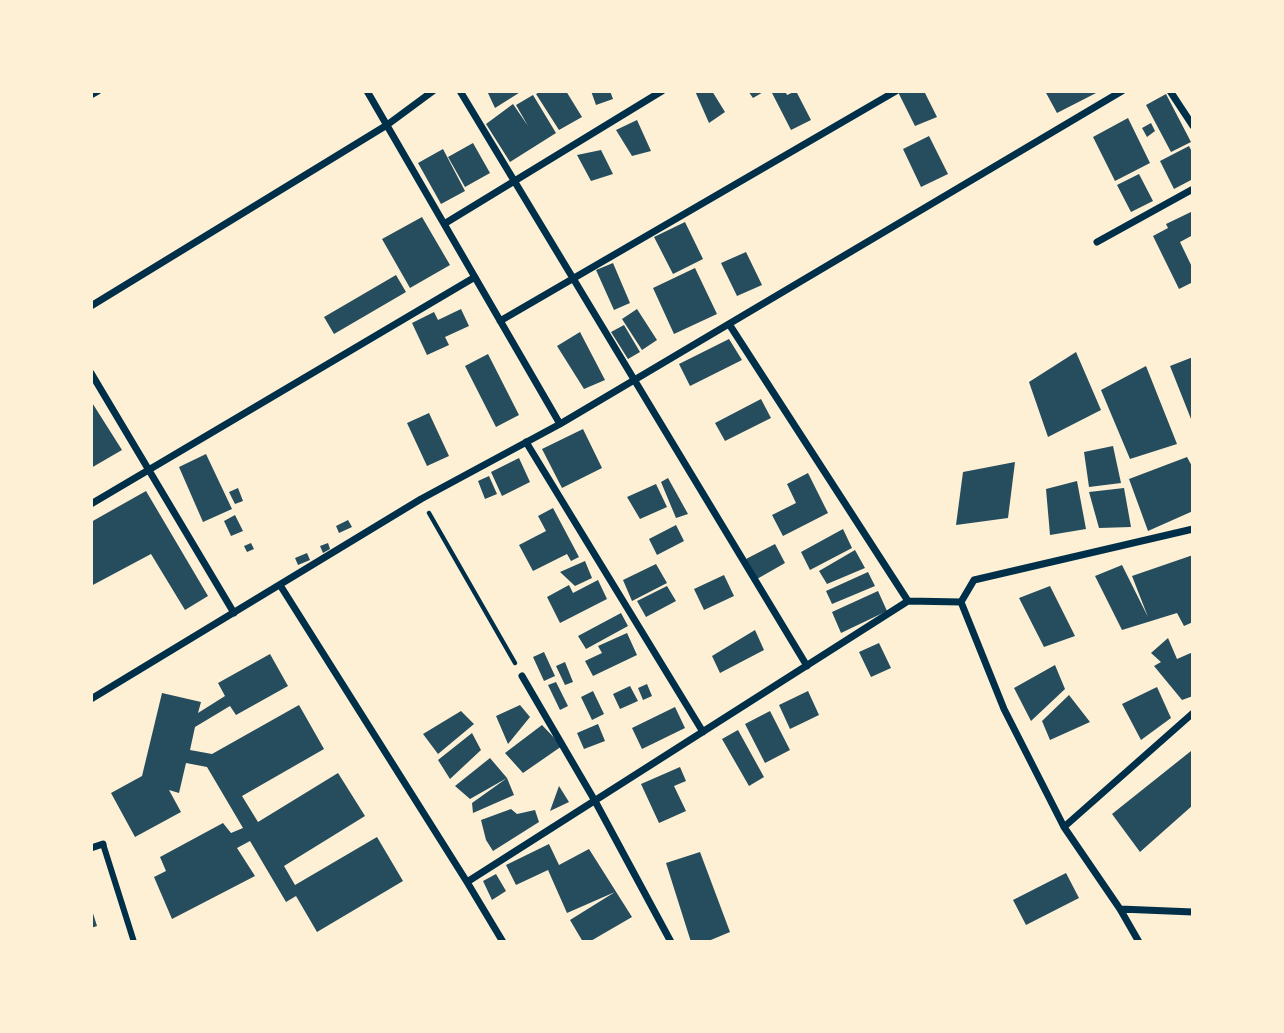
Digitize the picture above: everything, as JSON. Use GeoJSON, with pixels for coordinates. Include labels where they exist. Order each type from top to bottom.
{"type":"FeatureCollection","features":[{"type":"Feature","properties":{"kind":"street"},"geometry":{"type":"LineString","coordinates":[[91,95],[98,91]]}},
{"type":"Feature","properties":{"kind":"street"},"geometry":{"type":"LineString","coordinates":[[367,91],[560,424]]}},
{"type":"Feature","properties":{"kind":"street"},"geometry":{"type":"LineString","coordinates":[[91,306],[387,125],[433,91]]}},
{"type":"Feature","properties":{"kind":"street"},"geometry":{"type":"LineString","coordinates":[[460,91],[807,666]]}},
{"type":"Feature","properties":{"kind":"street"},"geometry":{"type":"LineString","coordinates":[[444,224],[662,91]]}},
{"type":"Feature","properties":{"kind":"street"},"geometry":{"type":"LineString","coordinates":[[500,321],[896,91]]}},
{"type":"Feature","properties":{"kind":"street"},"geometry":{"type":"LineString","coordinates":[[91,699],[421,499],[560,424],[1122,91]]}},
{"type":"Feature","properties":{"kind":"street"},"geometry":{"type":"LineString","coordinates":[[1170,91],[1193,126]]}},
{"type":"Feature","properties":{"kind":"street"},"geometry":{"type":"LineString","coordinates":[[1097,242],[1193,188]]}},
{"type":"Feature","properties":{"kind":"street"},"geometry":{"type":"LineString","coordinates":[[91,504],[475,277]]}},
{"type":"Feature","properties":{"kind":"street"},"geometry":{"type":"LineString","coordinates":[[729,324],[908,601]]}},
{"type":"Feature","properties":{"kind":"street"},"geometry":{"type":"LineString","coordinates":[[91,373],[234,613]]}},
{"type":"Feature","properties":{"kind":"street"},"geometry":{"type":"LineString","coordinates":[[526,442],[703,732]]}},
{"type":"Feature","properties":{"kind":"street"},"geometry":{"type":"LineString","coordinates":[[961,602],[974,580],[1193,529]]}},
{"type":"Feature","properties":{"kind":"street"},"geometry":{"type":"LineString","coordinates":[[280,585],[503,942]]}},
{"type":"Feature","properties":{"kind":"street"},"geometry":{"type":"LineString","coordinates":[[467,882],[908,601],[961,602]]}},
{"type":"Feature","properties":{"kind":"street"},"geometry":{"type":"LineString","coordinates":[[961,602],[1004,709],[1064,827],[1120,909],[1139,942]]}},
{"type":"Feature","properties":{"kind":"street"},"geometry":{"type":"LineString","coordinates":[[522,676],[595,801],[671,942]]}},
{"type":"Feature","properties":{"kind":"street"},"geometry":{"type":"LineString","coordinates":[[1064,827],[1193,713]]}},
{"type":"Feature","properties":{"kind":"street"},"geometry":{"type":"LineString","coordinates":[[91,848],[103,844],[134,942]]}},
{"type":"Feature","properties":{"kind":"street"},"geometry":{"type":"LineString","coordinates":[[1120,909],[1193,912]]}},
{"type":"Feature","properties":{"kind":"path"},"geometry":{"type":"LineString","coordinates":[[421,499],[522,676]]}},
{"type":"Feature","properties":{"kind":"building"},"geometry":{"type":"Polygon","coordinates":[[[487,91],[522,91],[495,108],[487,91]]]}},
{"type":"Feature","properties":{"kind":"building"},"geometry":{"type":"Polygon","coordinates":[[[542,91],[566,91],[582,117],[559,130],[536,94],[542,91]]]}},
{"type":"Feature","properties":{"kind":"building"},"geometry":{"type":"Polygon","coordinates":[[[591,91],[610,91],[613,99],[596,105],[591,91]]]}},
{"type":"Feature","properties":{"kind":"building"},"geometry":{"type":"Polygon","coordinates":[[[695,91],[712,91],[725,112],[709,123],[695,91]]]}},
{"type":"Feature","properties":{"kind":"building"},"geometry":{"type":"Polygon","coordinates":[[[748,91],[765,91],[753,98],[748,91]]]}},
{"type":"Feature","properties":{"kind":"building"},"geometry":{"type":"Polygon","coordinates":[[[771,91],[785,91],[787,95],[796,91],[811,120],[791,130],[771,91]]]}},
{"type":"Feature","properties":{"kind":"building"},"geometry":{"type":"Polygon","coordinates":[[[924,91],[937,117],[915,126],[898,92],[924,91]]]}},
{"type":"Feature","properties":{"kind":"building"},"geometry":{"type":"Polygon","coordinates":[[[1045,91],[1100,91],[1057,113],[1045,91]]]}},
{"type":"Feature","properties":{"kind":"building"},"geometry":{"type":"Polygon","coordinates":[[[1166,94],[1191,142],[1171,152],[1146,105],[1166,94]]]}},
{"type":"Feature","properties":{"kind":"building"},"geometry":{"type":"Polygon","coordinates":[[[533,95],[556,133],[510,162],[486,124],[513,104],[528,126],[516,105],[533,95]]]}},
{"type":"Feature","properties":{"kind":"building"},"geometry":{"type":"Polygon","coordinates":[[[1128,118],[1150,163],[1115,181],[1093,137],[1128,118]]]}},
{"type":"Feature","properties":{"kind":"building"},"geometry":{"type":"Polygon","coordinates":[[[637,120],[651,151],[632,156],[616,130],[637,120]]]}},
{"type":"Feature","properties":{"kind":"building"},"geometry":{"type":"Polygon","coordinates":[[[1151,123],[1155,131],[1147,137],[1142,128],[1151,123]]]}},
{"type":"Feature","properties":{"kind":"building"},"geometry":{"type":"Polygon","coordinates":[[[929,136],[948,174],[921,187],[903,149],[929,136]]]}},
{"type":"Feature","properties":{"kind":"building"},"geometry":{"type":"Polygon","coordinates":[[[473,143],[490,173],[465,187],[448,157],[473,143]]]}},
{"type":"Feature","properties":{"kind":"building"},"geometry":{"type":"Polygon","coordinates":[[[1189,146],[1193,154],[1193,179],[1174,189],[1160,161],[1189,146]]]}},
{"type":"Feature","properties":{"kind":"building"},"geometry":{"type":"Polygon","coordinates":[[[443,149],[465,191],[441,204],[418,163],[443,149]]]}},
{"type":"Feature","properties":{"kind":"building"},"geometry":{"type":"Polygon","coordinates":[[[601,150],[613,174],[591,181],[577,155],[601,150]]]}},
{"type":"Feature","properties":{"kind":"building"},"geometry":{"type":"Polygon","coordinates":[[[1139,174],[1153,201],[1131,212],[1117,185],[1139,174]]]}},
{"type":"Feature","properties":{"kind":"building"},"geometry":{"type":"Polygon","coordinates":[[[1193,211],[1193,235],[1180,242],[1193,269],[1193,282],[1179,289],[1153,236],[1168,228],[1166,224],[1193,211]]]}},
{"type":"Feature","properties":{"kind":"building"},"geometry":{"type":"Polygon","coordinates":[[[422,217],[450,265],[410,288],[382,239],[422,217]]]}},
{"type":"Feature","properties":{"kind":"building"},"geometry":{"type":"Polygon","coordinates":[[[685,222],[703,259],[673,274],[654,237],[685,222]]]}},
{"type":"Feature","properties":{"kind":"building"},"geometry":{"type":"Polygon","coordinates":[[[746,252],[762,285],[737,296],[721,263],[746,252]]]}},
{"type":"Feature","properties":{"kind":"building"},"geometry":{"type":"Polygon","coordinates":[[[613,263],[630,303],[614,310],[596,270],[613,263]]]}},
{"type":"Feature","properties":{"kind":"building"},"geometry":{"type":"Polygon","coordinates":[[[695,268],[717,314],[674,334],[653,288],[695,268]]]}},
{"type":"Feature","properties":{"kind":"building"},"geometry":{"type":"Polygon","coordinates":[[[396,275],[406,292],[334,334],[324,317],[396,275]]]}},
{"type":"Feature","properties":{"kind":"building"},"geometry":{"type":"Polygon","coordinates":[[[461,309],[469,326],[445,337],[449,345],[427,355],[412,323],[434,312],[438,320],[461,309]]]}},
{"type":"Feature","properties":{"kind":"building"},"geometry":{"type":"Polygon","coordinates":[[[637,309],[657,340],[642,350],[622,319],[637,309]]]}},
{"type":"Feature","properties":{"kind":"building"},"geometry":{"type":"Polygon","coordinates":[[[624,325],[640,352],[628,359],[611,332],[624,325]]]}},
{"type":"Feature","properties":{"kind":"building"},"geometry":{"type":"Polygon","coordinates":[[[580,332],[605,380],[584,389],[557,346],[580,332]]]}},
{"type":"Feature","properties":{"kind":"building"},"geometry":{"type":"Polygon","coordinates":[[[729,339],[742,360],[690,386],[679,364],[729,339]]]}},
{"type":"Feature","properties":{"kind":"building"},"geometry":{"type":"Polygon","coordinates":[[[1076,352],[1101,410],[1048,437],[1029,382],[1076,352]]]}},
{"type":"Feature","properties":{"kind":"building"},"geometry":{"type":"Polygon","coordinates":[[[488,354],[519,415],[496,427],[465,366],[488,354]]]}},
{"type":"Feature","properties":{"kind":"building"},"geometry":{"type":"Polygon","coordinates":[[[1193,357],[1193,424],[1170,366],[1193,357]]]}},
{"type":"Feature","properties":{"kind":"building"},"geometry":{"type":"Polygon","coordinates":[[[1146,366],[1177,444],[1130,459],[1101,390],[1146,366]]]}},
{"type":"Feature","properties":{"kind":"building"},"geometry":{"type":"Polygon","coordinates":[[[761,399],[771,418],[725,441],[715,423],[761,399]]]}},
{"type":"Feature","properties":{"kind":"building"},"geometry":{"type":"Polygon","coordinates":[[[91,401],[122,450],[91,468],[91,401]]]}},
{"type":"Feature","properties":{"kind":"building"},"geometry":{"type":"Polygon","coordinates":[[[429,413],[449,456],[427,466],[407,423],[429,413]]]}},
{"type":"Feature","properties":{"kind":"building"},"geometry":{"type":"Polygon","coordinates":[[[583,429],[602,468],[562,488],[542,449],[583,429]]]}},
{"type":"Feature","properties":{"kind":"building"},"geometry":{"type":"Polygon","coordinates":[[[1113,446],[1121,483],[1089,487],[1084,452],[1113,446]]]}},
{"type":"Feature","properties":{"kind":"building"},"geometry":{"type":"Polygon","coordinates":[[[206,454],[232,509],[203,522],[179,467],[206,454]]]}},
{"type":"Feature","properties":{"kind":"building"},"geometry":{"type":"Polygon","coordinates":[[[1187,457],[1193,468],[1193,511],[1148,531],[1129,479],[1187,457]]]}},
{"type":"Feature","properties":{"kind":"building"},"geometry":{"type":"Polygon","coordinates":[[[519,458],[530,482],[502,496],[491,472],[519,458]]]}},
{"type":"Feature","properties":{"kind":"building"},"geometry":{"type":"Polygon","coordinates":[[[1015,462],[1008,518],[956,525],[963,472],[1015,462]]]}},
{"type":"Feature","properties":{"kind":"building"},"geometry":{"type":"Polygon","coordinates":[[[808,473],[828,513],[783,536],[772,515],[796,503],[787,484],[808,473]]]}},
{"type":"Feature","properties":{"kind":"building"},"geometry":{"type":"Polygon","coordinates":[[[489,476],[497,494],[485,499],[478,481],[489,476]]]}},
{"type":"Feature","properties":{"kind":"building"},"geometry":{"type":"Polygon","coordinates":[[[668,478],[688,514],[676,518],[661,482],[668,478]]]}},
{"type":"Feature","properties":{"kind":"building"},"geometry":{"type":"Polygon","coordinates":[[[1077,481],[1086,529],[1050,535],[1046,489],[1077,481]]]}},
{"type":"Feature","properties":{"kind":"building"},"geometry":{"type":"Polygon","coordinates":[[[656,484],[667,507],[640,519],[627,497],[656,484]]]}},
{"type":"Feature","properties":{"kind":"building"},"geometry":{"type":"Polygon","coordinates":[[[238,488],[243,501],[235,504],[229,492],[238,488]]]}},
{"type":"Feature","properties":{"kind":"building"},"geometry":{"type":"Polygon","coordinates":[[[1124,488],[1131,527],[1099,528],[1089,492],[1124,488]]]}},
{"type":"Feature","properties":{"kind":"building"},"geometry":{"type":"Polygon","coordinates":[[[146,491],[208,596],[185,610],[151,554],[91,586],[91,522],[146,491]]]}},
{"type":"Feature","properties":{"kind":"building"},"geometry":{"type":"Polygon","coordinates":[[[553,508],[579,557],[571,561],[567,554],[533,571],[519,545],[546,531],[538,516],[553,508]]]}},
{"type":"Feature","properties":{"kind":"building"},"geometry":{"type":"Polygon","coordinates":[[[235,515],[243,531],[231,536],[224,521],[235,515]]]}},
{"type":"Feature","properties":{"kind":"building"},"geometry":{"type":"Polygon","coordinates":[[[348,520],[352,527],[339,533],[336,526],[348,520]]]}},
{"type":"Feature","properties":{"kind":"building"},"geometry":{"type":"Polygon","coordinates":[[[676,525],[684,541],[657,555],[649,539],[676,525]]]}},
{"type":"Feature","properties":{"kind":"building"},"geometry":{"type":"Polygon","coordinates":[[[843,529],[852,548],[810,570],[801,552],[843,529]]]}},
{"type":"Feature","properties":{"kind":"building"},"geometry":{"type":"Polygon","coordinates":[[[251,543],[254,549],[247,552],[244,546],[251,543]]]}},
{"type":"Feature","properties":{"kind":"building"},"geometry":{"type":"Polygon","coordinates":[[[328,543],[330,549],[323,553],[320,546],[328,543]]]}},
{"type":"Feature","properties":{"kind":"building"},"geometry":{"type":"Polygon","coordinates":[[[775,544],[785,563],[757,579],[746,559],[775,544]]]}},
{"type":"Feature","properties":{"kind":"building"},"geometry":{"type":"Polygon","coordinates":[[[855,550],[865,568],[827,584],[819,571],[855,550]]]}},
{"type":"Feature","properties":{"kind":"building"},"geometry":{"type":"Polygon","coordinates":[[[307,553],[310,560],[298,565],[295,558],[307,553]]]}},
{"type":"Feature","properties":{"kind":"building"},"geometry":{"type":"Polygon","coordinates":[[[1193,555],[1193,622],[1184,626],[1177,613],[1122,630],[1095,576],[1122,565],[1148,617],[1132,576],[1193,555]]]}},
{"type":"Feature","properties":{"kind":"building"},"geometry":{"type":"Polygon","coordinates":[[[585,561],[592,578],[575,586],[560,572],[585,561]]]}},
{"type":"Feature","properties":{"kind":"building"},"geometry":{"type":"Polygon","coordinates":[[[656,564],[667,583],[632,601],[623,580],[656,564]]]}},
{"type":"Feature","properties":{"kind":"building"},"geometry":{"type":"Polygon","coordinates":[[[868,572],[875,586],[832,604],[826,591],[868,572]]]}},
{"type":"Feature","properties":{"kind":"building"},"geometry":{"type":"Polygon","coordinates":[[[724,575],[734,596],[704,610],[694,589],[724,575]]]}},
{"type":"Feature","properties":{"kind":"building"},"geometry":{"type":"Polygon","coordinates":[[[598,580],[607,599],[560,623],[547,597],[569,585],[573,593],[598,580]]]}},
{"type":"Feature","properties":{"kind":"building"},"geometry":{"type":"Polygon","coordinates":[[[667,586],[676,601],[646,617],[637,601],[667,586]]]}},
{"type":"Feature","properties":{"kind":"building"},"geometry":{"type":"Polygon","coordinates":[[[1050,586],[1075,636],[1044,647],[1019,598],[1050,586]]]}},
{"type":"Feature","properties":{"kind":"building"},"geometry":{"type":"Polygon","coordinates":[[[878,591],[887,611],[841,633],[832,612],[878,591]]]}},
{"type":"Feature","properties":{"kind":"building"},"geometry":{"type":"Polygon","coordinates":[[[621,613],[628,626],[586,649],[578,636],[621,613]]]}},
{"type":"Feature","properties":{"kind":"building"},"geometry":{"type":"Polygon","coordinates":[[[755,630],[764,650],[720,673],[712,656],[755,630]]]}},
{"type":"Feature","properties":{"kind":"building"},"geometry":{"type":"Polygon","coordinates":[[[627,633],[637,655],[593,676],[585,661],[602,653],[598,646],[627,633]]]}},
{"type":"Feature","properties":{"kind":"building"},"geometry":{"type":"Polygon","coordinates":[[[1168,638],[1177,659],[1193,652],[1193,696],[1182,700],[1154,666],[1161,662],[1151,653],[1168,638]]]}},
{"type":"Feature","properties":{"kind":"building"},"geometry":{"type":"Polygon","coordinates":[[[879,643],[891,668],[871,677],[859,652],[879,643]]]}},
{"type":"Feature","properties":{"kind":"building"},"geometry":{"type":"Polygon","coordinates":[[[544,652],[555,676],[544,681],[533,657],[544,652]]]}},
{"type":"Feature","properties":{"kind":"building"},"geometry":{"type":"Polygon","coordinates":[[[270,654],[288,686],[236,715],[230,706],[195,727],[190,750],[212,754],[299,705],[324,749],[242,796],[258,822],[338,773],[365,816],[284,866],[295,885],[377,837],[403,881],[317,932],[296,896],[286,902],[250,841],[237,848],[255,876],[172,919],[154,877],[166,871],[160,857],[223,823],[231,833],[243,828],[207,767],[186,763],[179,793],[169,790],[181,812],[135,837],[111,793],[142,776],[162,693],[201,702],[198,713],[225,696],[218,683],[270,654]]]}},
{"type":"Feature","properties":{"kind":"building"},"geometry":{"type":"Polygon","coordinates":[[[565,662],[573,682],[565,685],[556,666],[565,662]]]}},
{"type":"Feature","properties":{"kind":"building"},"geometry":{"type":"Polygon","coordinates":[[[1055,665],[1065,689],[1031,721],[1014,688],[1055,665]]]}},
{"type":"Feature","properties":{"kind":"building"},"geometry":{"type":"Polygon","coordinates":[[[556,682],[568,706],[560,710],[548,685],[556,682]]]}},
{"type":"Feature","properties":{"kind":"building"},"geometry":{"type":"Polygon","coordinates":[[[647,684],[652,696],[643,700],[638,688],[647,684]]]}},
{"type":"Feature","properties":{"kind":"building"},"geometry":{"type":"Polygon","coordinates":[[[630,686],[638,701],[620,709],[613,694],[630,686]]]}},
{"type":"Feature","properties":{"kind":"building"},"geometry":{"type":"Polygon","coordinates":[[[1157,687],[1171,718],[1141,740],[1122,704],[1157,687]]]}},
{"type":"Feature","properties":{"kind":"building"},"geometry":{"type":"Polygon","coordinates":[[[593,691],[604,714],[592,720],[581,697],[593,691]]]}},
{"type":"Feature","properties":{"kind":"building"},"geometry":{"type":"Polygon","coordinates":[[[808,691],[819,715],[790,729],[779,705],[808,691]]]}},
{"type":"Feature","properties":{"kind":"building"},"geometry":{"type":"Polygon","coordinates":[[[1069,695],[1090,722],[1050,740],[1042,721],[1069,695]]]}},
{"type":"Feature","properties":{"kind":"building"},"geometry":{"type":"Polygon","coordinates":[[[520,705],[530,717],[508,744],[496,716],[520,705]]]}},
{"type":"Feature","properties":{"kind":"building"},"geometry":{"type":"Polygon","coordinates":[[[675,707],[685,728],[642,749],[632,728],[675,707]]]}},
{"type":"Feature","properties":{"kind":"building"},"geometry":{"type":"Polygon","coordinates":[[[461,711],[474,724],[438,754],[423,734],[461,711]]]}},
{"type":"Feature","properties":{"kind":"building"},"geometry":{"type":"Polygon","coordinates":[[[770,711],[790,750],[765,763],[745,724],[770,711]]]}},
{"type":"Feature","properties":{"kind":"building"},"geometry":{"type":"Polygon","coordinates":[[[598,724],[605,741],[584,749],[577,733],[598,724]]]}},
{"type":"Feature","properties":{"kind":"building"},"geometry":{"type":"Polygon","coordinates":[[[542,725],[562,746],[523,773],[505,753],[542,725]]]}},
{"type":"Feature","properties":{"kind":"building"},"geometry":{"type":"Polygon","coordinates":[[[738,730],[764,777],[749,786],[722,739],[738,730]]]}},
{"type":"Feature","properties":{"kind":"building"},"geometry":{"type":"Polygon","coordinates":[[[472,733],[481,750],[450,779],[438,760],[472,733]]]}},
{"type":"Feature","properties":{"kind":"building"},"geometry":{"type":"Polygon","coordinates":[[[1191,751],[1193,805],[1140,852],[1112,814],[1191,751]]]}},
{"type":"Feature","properties":{"kind":"building"},"geometry":{"type":"Polygon","coordinates":[[[490,758],[507,778],[470,799],[455,786],[490,758]]]}},
{"type":"Feature","properties":{"kind":"building"},"geometry":{"type":"Polygon","coordinates":[[[680,767],[686,781],[674,786],[686,811],[659,823],[641,784],[680,767]]]}},
{"type":"Feature","properties":{"kind":"building"},"geometry":{"type":"Polygon","coordinates":[[[507,778],[514,795],[473,813],[472,803],[507,778]]]}},
{"type":"Feature","properties":{"kind":"building"},"geometry":{"type":"Polygon","coordinates":[[[559,786],[569,802],[550,811],[559,786]]]}},
{"type":"Feature","properties":{"kind":"building"},"geometry":{"type":"Polygon","coordinates":[[[511,809],[517,814],[535,810],[539,822],[493,851],[486,840],[481,820],[511,809]]]}},
{"type":"Feature","properties":{"kind":"building"},"geometry":{"type":"Polygon","coordinates":[[[549,844],[559,865],[589,849],[632,917],[589,942],[583,942],[570,920],[615,892],[567,913],[548,870],[516,885],[506,865],[549,844]]]}},
{"type":"Feature","properties":{"kind":"building"},"geometry":{"type":"Polygon","coordinates":[[[700,852],[730,932],[706,942],[691,942],[666,863],[700,852]]]}},
{"type":"Feature","properties":{"kind":"building"},"geometry":{"type":"Polygon","coordinates":[[[1066,873],[1079,898],[1026,925],[1013,900],[1066,873]]]}},
{"type":"Feature","properties":{"kind":"building"},"geometry":{"type":"Polygon","coordinates":[[[496,874],[506,891],[492,900],[483,881],[496,874]]]}},
{"type":"Feature","properties":{"kind":"building"},"geometry":{"type":"Polygon","coordinates":[[[91,907],[97,926],[91,928],[91,907]]]}}]}
